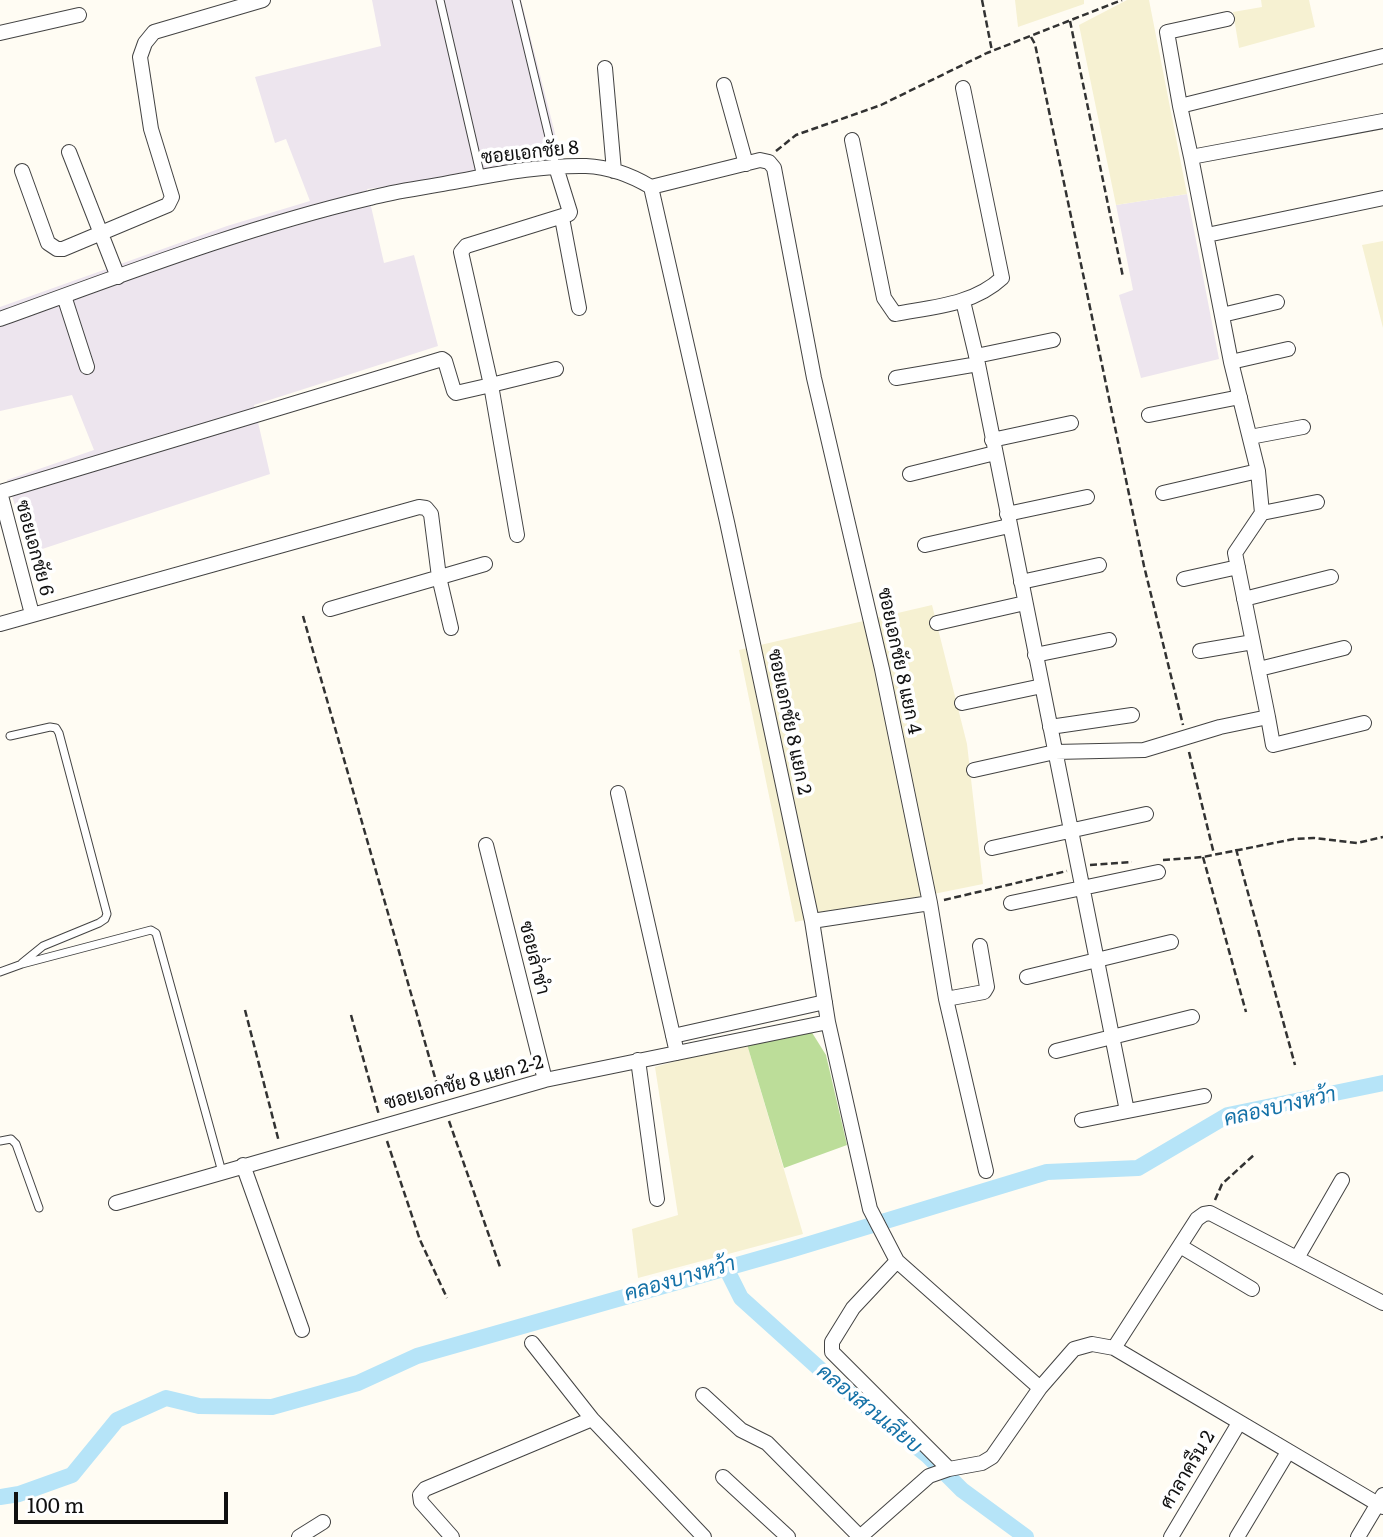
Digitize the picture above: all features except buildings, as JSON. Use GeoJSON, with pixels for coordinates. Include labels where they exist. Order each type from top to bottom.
{"type":"FeatureCollection","features":[{"type":"Feature","properties":{"kind":"street"},"geometry":{"type":"LineString","coordinates":[[22,171],[48,243],[57,249],[102,234],[168,205],[171,201],[167,176],[151,129],[140,57],[145,43],[154,32],[263,0]]}},
{"type":"Feature","properties":{"kind":"street"},"geometry":{"type":"LineString","coordinates":[[0,33],[79,15]]}},
{"type":"Feature","properties":{"kind":"street"},"geometry":{"type":"LineString","coordinates":[[1227,19],[1167,32],[1231,362],[1258,471],[1262,513],[1235,553],[1273,745],[1364,723]]}},
{"type":"Feature","properties":{"kind":"street"},"geometry":{"type":"LineString","coordinates":[[1180,106],[1383,56]]}},
{"type":"Feature","properties":{"kind":"street"},"geometry":{"type":"LineString","coordinates":[[605,68],[614,170]]}},
{"type":"Feature","properties":{"kind":"street"},"geometry":{"type":"LineString","coordinates":[[724,85],[746,164]]}},
{"type":"Feature","properties":{"kind":"street"},"geometry":{"type":"LineString","coordinates":[[852,140],[884,298],[895,314],[963,301],[992,288],[1002,278],[963,88]]}},
{"type":"Feature","properties":{"kind":"street"},"geometry":{"type":"LineString","coordinates":[[1191,157],[1383,121]]}},
{"type":"Feature","properties":{"kind":"street"},"geometry":{"type":"LineString","coordinates":[[69,152],[118,277]]}},
{"type":"Feature","properties":{"kind":"street"},"geometry":{"type":"LineString","coordinates":[[651,187],[760,160],[769,162]]}},
{"type":"Feature","properties":{"kind":"street","name":"ซอยเอกชัย 8 แยก 4"},"geometry":{"type":"LineString","coordinates":[[769,162],[774,168],[814,378],[882,669],[930,903],[946,999],[986,1171]]}},
{"type":"Feature","properties":{"kind":"street","name":"ซอยเอกชัย 8"},"geometry":{"type":"LineString","coordinates":[[0,319],[234,236],[371,197],[517,170],[556,167],[587,166],[614,170],[651,187]]}},
{"type":"Feature","properties":{"kind":"street"},"geometry":{"type":"LineString","coordinates":[[517,536],[491,385],[461,252],[467,246],[562,218],[570,212],[556,167]]}},
{"type":"Feature","properties":{"kind":"street","name":"ซอยเอกชัย 8 แยก 2"},"geometry":{"type":"LineString","coordinates":[[651,187],[727,522],[812,921],[828,1022],[870,1209],[897,1261]]}},
{"type":"Feature","properties":{"kind":"street"},"geometry":{"type":"LineString","coordinates":[[1207,235],[1383,198]]}},
{"type":"Feature","properties":{"kind":"street"},"geometry":{"type":"LineString","coordinates":[[562,218],[579,308]]}},
{"type":"Feature","properties":{"kind":"street"},"geometry":{"type":"LineString","coordinates":[[64,296],[88,367]]}},
{"type":"Feature","properties":{"kind":"street"},"geometry":{"type":"LineString","coordinates":[[963,301],[1126,1111]]}},
{"type":"Feature","properties":{"kind":"street"},"geometry":{"type":"LineString","coordinates":[[1222,315],[1277,302]]}},
{"type":"Feature","properties":{"kind":"street"},"geometry":{"type":"LineString","coordinates":[[896,378],[1053,340]]}},
{"type":"Feature","properties":{"kind":"street"},"geometry":{"type":"LineString","coordinates":[[1231,362],[1288,349]]}},
{"type":"Feature","properties":{"kind":"street"},"geometry":{"type":"LineString","coordinates":[[0,492],[439,359],[445,361],[454,391],[457,393],[556,369]]}},
{"type":"Feature","properties":{"kind":"street"},"geometry":{"type":"LineString","coordinates":[[1149,415],[1240,397]]}},
{"type":"Feature","properties":{"kind":"street"},"geometry":{"type":"LineString","coordinates":[[911,474],[1071,423]]}},
{"type":"Feature","properties":{"kind":"street"},"geometry":{"type":"LineString","coordinates":[[1250,437],[1303,427]]}},
{"type":"Feature","properties":{"kind":"street"},"geometry":{"type":"LineString","coordinates":[[1163,493],[1258,471]]}},
{"type":"Feature","properties":{"kind":"street","name":"ซอยเอกชัย 6"},"geometry":{"type":"LineString","coordinates":[[0,492],[4,526],[32,614]]}},
{"type":"Feature","properties":{"kind":"street"},"geometry":{"type":"LineString","coordinates":[[925,545],[1087,497]]}},
{"type":"Feature","properties":{"kind":"street"},"geometry":{"type":"LineString","coordinates":[[1262,513],[1317,502]]}},
{"type":"Feature","properties":{"kind":"street"},"geometry":{"type":"LineString","coordinates":[[0,624],[419,507],[426,508],[431,514],[439,577],[450,628]]}},
{"type":"Feature","properties":{"kind":"street"},"geometry":{"type":"LineString","coordinates":[[330,609],[485,564]]}},
{"type":"Feature","properties":{"kind":"street"},"geometry":{"type":"LineString","coordinates":[[1021,582],[1099,565]]}},
{"type":"Feature","properties":{"kind":"street"},"geometry":{"type":"LineString","coordinates":[[1184,579],[1238,567]]}},
{"type":"Feature","properties":{"kind":"street"},"geometry":{"type":"LineString","coordinates":[[1244,598],[1331,577]]}},
{"type":"Feature","properties":{"kind":"street"},"geometry":{"type":"LineString","coordinates":[[937,623],[1025,603]]}},
{"type":"Feature","properties":{"kind":"street"},"geometry":{"type":"LineString","coordinates":[[1035,655],[1109,640]]}},
{"type":"Feature","properties":{"kind":"street"},"geometry":{"type":"LineString","coordinates":[[1200,651],[1253,642]]}},
{"type":"Feature","properties":{"kind":"street"},"geometry":{"type":"LineString","coordinates":[[1259,669],[1344,648]]}},
{"type":"Feature","properties":{"kind":"street"},"geometry":{"type":"LineString","coordinates":[[962,703],[1042,687]]}},
{"type":"Feature","properties":{"kind":"street"},"geometry":{"type":"LineString","coordinates":[[1050,727],[1132,715]]}},
{"type":"Feature","properties":{"kind":"street"},"geometry":{"type":"LineString","coordinates":[[974,770],[1055,752],[1144,750],[1220,727],[1268,717]]}},
{"type":"Feature","properties":{"kind":"street"},"geometry":{"type":"LineString","coordinates":[[618,793],[677,1053]]}},
{"type":"Feature","properties":{"kind":"street"},"geometry":{"type":"LineString","coordinates":[[992,848],[1146,814]]}},
{"type":"Feature","properties":{"kind":"street","name":"ซอยล่ำชำ"},"geometry":{"type":"LineString","coordinates":[[486,845],[545,1080]]}},
{"type":"Feature","properties":{"kind":"street"},"geometry":{"type":"LineString","coordinates":[[1011,903],[1158,872]]}},
{"type":"Feature","properties":{"kind":"street"},"geometry":{"type":"LineString","coordinates":[[812,921],[930,903]]}},
{"type":"Feature","properties":{"kind":"street"},"geometry":{"type":"LineString","coordinates":[[1027,977],[1171,942]]}},
{"type":"Feature","properties":{"kind":"street"},"geometry":{"type":"LineString","coordinates":[[946,999],[984,992],[987,987],[980,946]]}},
{"type":"Feature","properties":{"kind":"street"},"geometry":{"type":"LineString","coordinates":[[673,1036],[825,1002]]}},
{"type":"Feature","properties":{"kind":"street"},"geometry":{"type":"LineString","coordinates":[[1056,1051],[1192,1017]]}},
{"type":"Feature","properties":{"kind":"street","name":"ซอยเอกชัย 8 แยก 2-2"},"geometry":{"type":"LineString","coordinates":[[116,1203],[545,1080],[828,1022]]}},
{"type":"Feature","properties":{"kind":"street"},"geometry":{"type":"LineString","coordinates":[[638,1060],[657,1199]]}},
{"type":"Feature","properties":{"kind":"street"},"geometry":{"type":"LineString","coordinates":[[1082,1120],[1204,1096]]}},
{"type":"Feature","properties":{"kind":"street"},"geometry":{"type":"LineString","coordinates":[[243,1166],[302,1330]]}},
{"type":"Feature","properties":{"kind":"street"},"geometry":{"type":"LineString","coordinates":[[1297,1258],[1342,1180]]}},
{"type":"Feature","properties":{"kind":"street"},"geometry":{"type":"LineString","coordinates":[[1114,1348],[1197,1219],[1204,1214],[1210,1213],[1383,1303]]}},
{"type":"Feature","properties":{"kind":"street"},"geometry":{"type":"LineString","coordinates":[[1180,1246],[1252,1289]]}},
{"type":"Feature","properties":{"kind":"street"},"geometry":{"type":"LineString","coordinates":[[947,1469],[832,1352],[832,1342],[853,1308],[897,1261],[1040,1388]]}},
{"type":"Feature","properties":{"kind":"street"},"geometry":{"type":"LineString","coordinates":[[532,1343],[592,1419],[704,1537]]}},
{"type":"Feature","properties":{"kind":"street"},"geometry":{"type":"LineString","coordinates":[[703,1395],[741,1430],[768,1443],[860,1537],[929,1476],[947,1469],[982,1463],[992,1457],[1040,1388],[1074,1349],[1092,1344],[1114,1348],[1288,1452],[1381,1502],[1358,1537]]}},
{"type":"Feature","properties":{"kind":"street"},"geometry":{"type":"LineString","coordinates":[[452,1537],[421,1502],[420,1495],[425,1489],[592,1419]]}},
{"type":"Feature","properties":{"kind":"street","name":"ศาลาครืน 2"},"geometry":{"type":"LineString","coordinates":[[1171,1537],[1239,1423]]}},
{"type":"Feature","properties":{"kind":"street"},"geometry":{"type":"LineString","coordinates":[[1237,1537],[1288,1452]]}},
{"type":"Feature","properties":{"kind":"street"},"geometry":{"type":"LineString","coordinates":[[723,1477],[788,1537]]}},
{"type":"Feature","properties":{"kind":"street"},"geometry":{"type":"LineString","coordinates":[[299,1537],[323,1522]]}},
{"type":"Feature","properties":{"kind":"lane"},"geometry":{"type":"LineString","coordinates":[[440,0],[481,177]]}},
{"type":"Feature","properties":{"kind":"lane"},"geometry":{"type":"LineString","coordinates":[[516,0],[556,167]]}},
{"type":"Feature","properties":{"kind":"lane"},"geometry":{"type":"LineString","coordinates":[[10,736],[50,727],[56,728],[59,733],[107,914],[99,923],[43,946],[22,964]]}},
{"type":"Feature","properties":{"kind":"lane"},"geometry":{"type":"LineString","coordinates":[[0,972],[151,930],[156,933],[222,1172]]}},
{"type":"Feature","properties":{"kind":"lane"},"geometry":{"type":"LineString","coordinates":[[0,1141],[11,1139],[16,1144],[38,1208]]}},
{"type":"Feature","properties":{"kind":"path"},"geometry":{"type":"LineString","coordinates":[[982,0],[992,51]]}},
{"type":"Feature","properties":{"kind":"path"},"geometry":{"type":"LineString","coordinates":[[769,162],[778,148],[796,135],[881,105],[992,51],[1122,0]]}},
{"type":"Feature","properties":{"kind":"path"},"geometry":{"type":"LineString","coordinates":[[1070,21],[1123,277]]}},
{"type":"Feature","properties":{"kind":"path"},"geometry":{"type":"LineString","coordinates":[[1031,37],[1035,44],[1144,566],[1214,855]]}},
{"type":"Feature","properties":{"kind":"path"},"geometry":{"type":"LineString","coordinates":[[303,616],[444,1108],[500,1266]]}},
{"type":"Feature","properties":{"kind":"path"},"geometry":{"type":"LineString","coordinates":[[1236,849],[1295,1065]]}},
{"type":"Feature","properties":{"kind":"path"},"geometry":{"type":"LineString","coordinates":[[1203,857],[1246,1013]]}},
{"type":"Feature","properties":{"kind":"path"},"geometry":{"type":"LineString","coordinates":[[245,1010],[282,1154]]}},
{"type":"Feature","properties":{"kind":"path"},"geometry":{"type":"LineString","coordinates":[[352,1015],[382,1126],[420,1240],[447,1298]]}},
{"type":"Feature","properties":{"kind":"path"},"geometry":{"type":"LineString","coordinates":[[1210,1213],[1222,1184],[1255,1154]]}},
{"type":"Feature","properties":{"kind":"shaded area"},"geometry":{"type":"Polygon","coordinates":[[[372,0],[521,0],[561,157],[367,189],[384,263],[414,255],[438,346],[254,405],[270,474],[30,553],[7,480],[94,450],[72,395],[0,411],[0,307],[227,226],[310,201],[286,139],[275,143],[255,77],[381,46],[372,0]]]}},
{"type":"Feature","properties":{"kind":"shaded area"},"geometry":{"type":"Polygon","coordinates":[[[1015,0],[1084,0],[1084,4],[1018,27],[1015,0]]]}},
{"type":"Feature","properties":{"kind":"shaded area"},"geometry":{"type":"Polygon","coordinates":[[[1127,0],[1149,0],[1187,194],[1116,205],[1079,25],[1127,0]]]}},
{"type":"Feature","properties":{"kind":"shaded area"},"geometry":{"type":"Polygon","coordinates":[[[1261,0],[1309,0],[1315,27],[1239,48],[1233,12],[1262,7],[1261,0]]]}},
{"type":"Feature","properties":{"kind":"shaded area"},"geometry":{"type":"Polygon","coordinates":[[[1187,194],[1219,359],[1141,378],[1119,295],[1133,290],[1116,205],[1187,194]]]}},
{"type":"Feature","properties":{"kind":"shaded area"},"geometry":{"type":"Polygon","coordinates":[[[1383,241],[1383,328],[1362,245],[1383,241]]]}},
{"type":"Feature","properties":{"kind":"shaded area"},"geometry":{"type":"Polygon","coordinates":[[[932,605],[967,744],[983,884],[795,922],[739,650],[932,605]]]}},
{"type":"Feature","properties":{"kind":"shaded area"},"geometry":{"type":"Polygon","coordinates":[[[746,1041],[803,1234],[638,1278],[632,1229],[678,1215],[655,1067],[746,1041]]]}},
{"type":"Feature","properties":{"kind":"green space"},"geometry":{"type":"Polygon","coordinates":[[[811,1031],[826,1055],[847,1145],[784,1168],[746,1041],[811,1031]]]}},
{"type":"Feature","properties":{"kind":"waterway","name":"คลองบางหว้า"},"geometry":{"type":"LineString","coordinates":[[0,1497],[19,1494],[72,1475],[117,1420],[166,1398],[199,1406],[272,1407],[358,1383],[417,1356],[790,1250],[1047,1172],[1138,1168],[1228,1115],[1383,1083]]}},
{"type":"Feature","properties":{"kind":"waterway","name":"คลองสวนเลียบ"},"geometry":{"type":"LineString","coordinates":[[726,1268],[741,1298],[822,1371],[928,1456],[962,1490],[1026,1537]]}}]}
